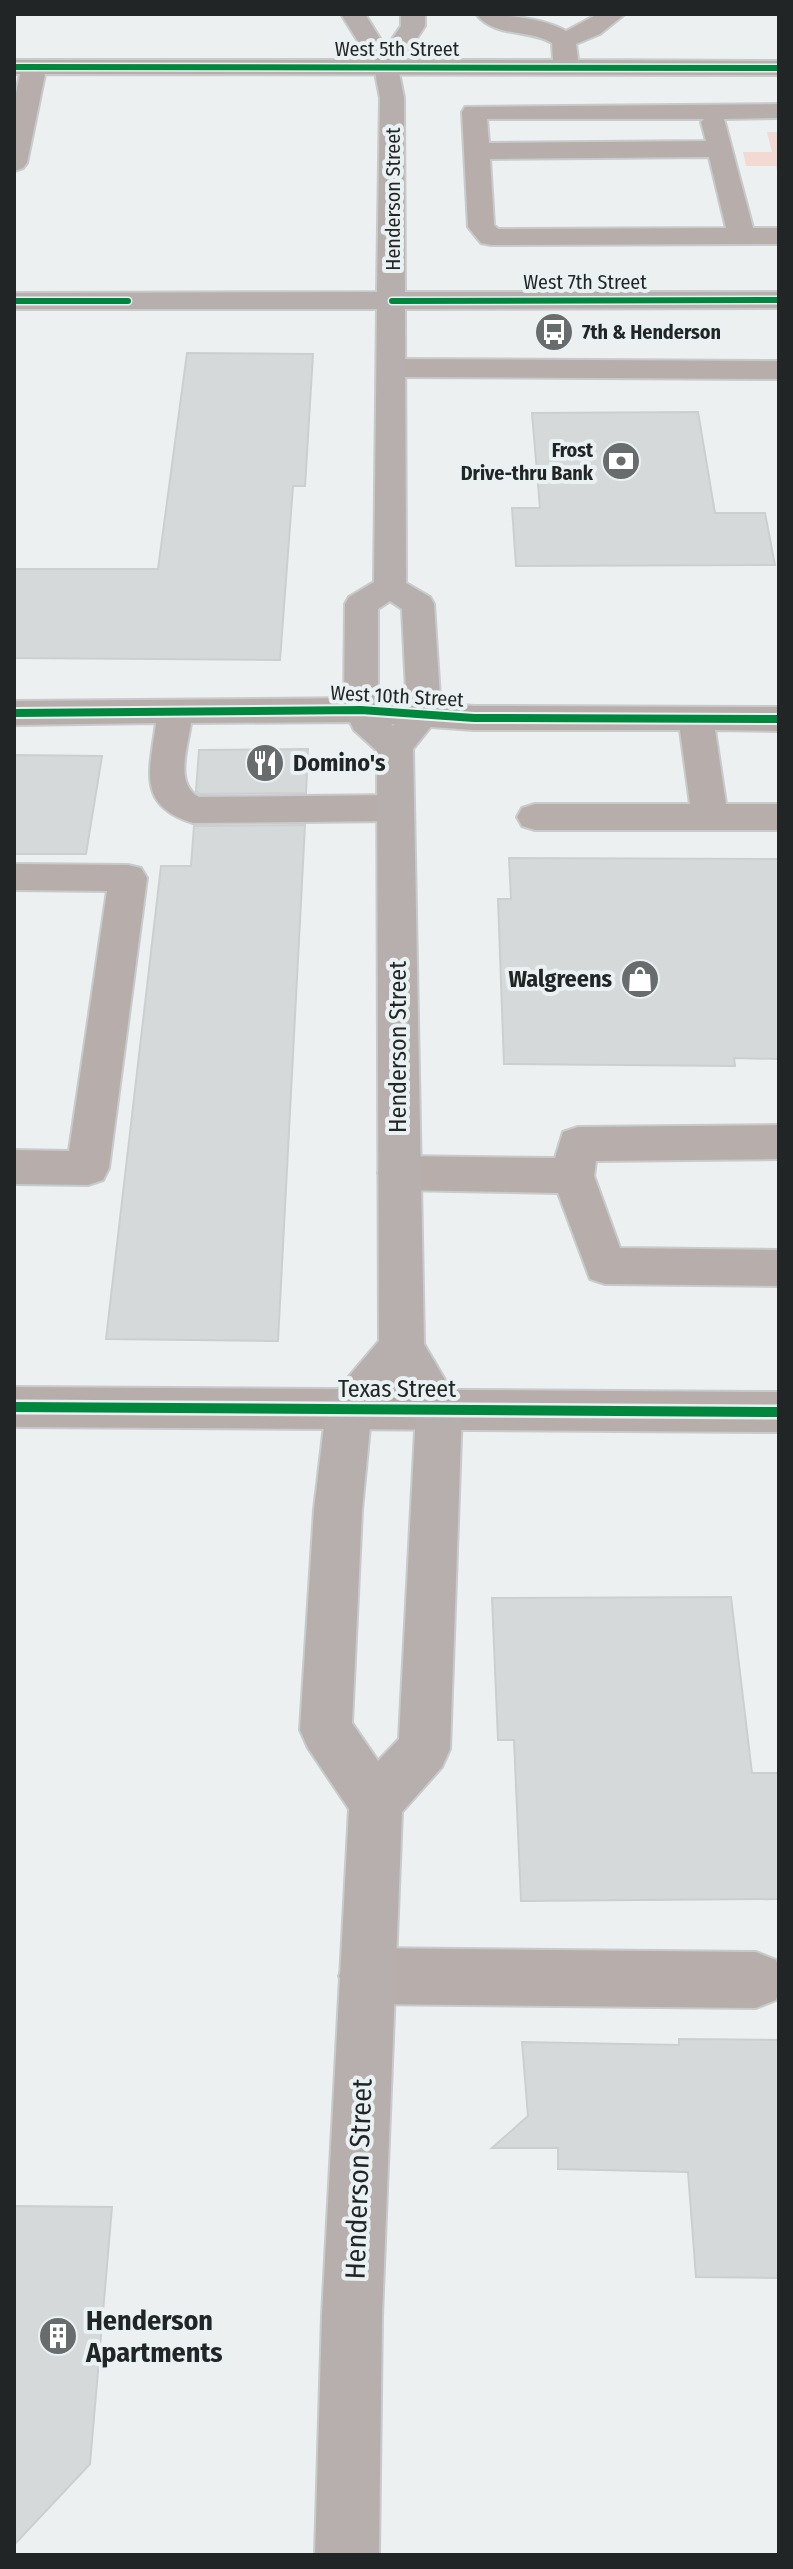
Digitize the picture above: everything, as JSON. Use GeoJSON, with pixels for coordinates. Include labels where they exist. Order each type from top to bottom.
{"type":"FeatureCollection","features":[{"type":"Feature","properties":{"kind":"main road","name":"Henderson Street"},"geometry":{"type":"LineString","coordinates":[[353,14],[386,67],[393,120],[390,587]]}},
{"type":"Feature","properties":{"kind":"main road"},"geometry":{"type":"LineString","coordinates":[[386,67],[413,26],[413,14]]}},
{"type":"Feature","properties":{"kind":"main road","name":"West 7th Street"},"geometry":{"type":"LineString","coordinates":[[14,301],[779,300]]}},
{"type":"Feature","properties":{"kind":"main road"},"geometry":{"type":"LineString","coordinates":[[390,587],[418,604],[424,714],[395,747],[366,722],[361,710],[361,604],[390,587]]}},
{"type":"Feature","properties":{"kind":"main road","name":"Henderson Street"},"geometry":{"type":"LineString","coordinates":[[395,747],[402,1347],[439,1409]]}},
{"type":"Feature","properties":{"kind":"main road"},"geometry":{"type":"LineString","coordinates":[[402,1347],[349,1409],[338,1510],[326,1730],[376,1802],[424,1749],[439,1409]]}},
{"type":"Feature","properties":{"kind":"main road","name":"Henderson Street"},"geometry":{"type":"LineString","coordinates":[[347,2555],[352,2316],[376,1802]]}},
{"type":"Feature","properties":{"kind":"street"},"geometry":{"type":"LineString","coordinates":[[488,14],[506,24],[549,31],[564,40]]}},
{"type":"Feature","properties":{"kind":"street"},"geometry":{"type":"LineString","coordinates":[[564,40],[592,29],[613,14]]}},
{"type":"Feature","properties":{"kind":"street"},"geometry":{"type":"LineString","coordinates":[[564,40],[566,68]]}},
{"type":"Feature","properties":{"kind":"street","name":"West 5th Street"},"geometry":{"type":"LineString","coordinates":[[24,67],[775,68]]}},
{"type":"Feature","properties":{"kind":"street"},"geometry":{"type":"LineString","coordinates":[[14,163],[24,67]]}},
{"type":"Feature","properties":{"kind":"street"},"geometry":{"type":"LineString","coordinates":[[775,68],[779,102]]}},
{"type":"Feature","properties":{"kind":"street"},"geometry":{"type":"LineString","coordinates":[[711,111],[741,236]]}},
{"type":"Feature","properties":{"kind":"street"},"geometry":{"type":"LineString","coordinates":[[779,111],[474,112],[481,227],[491,237],[779,236]]}},
{"type":"Feature","properties":{"kind":"street"},"geometry":{"type":"LineString","coordinates":[[477,151],[720,149]]}},
{"type":"Feature","properties":{"kind":"street"},"geometry":{"type":"LineString","coordinates":[[392,368],[779,370]]}},
{"type":"Feature","properties":{"kind":"street","name":"West 10th Street"},"geometry":{"type":"LineString","coordinates":[[14,713],[361,710],[474,718],[779,719]]}},
{"type":"Feature","properties":{"kind":"street"},"geometry":{"type":"LineString","coordinates":[[175,712],[166,781],[175,800],[193,810],[396,808]]}},
{"type":"Feature","properties":{"kind":"street"},"geometry":{"type":"LineString","coordinates":[[696,719],[710,817]]}},
{"type":"Feature","properties":{"kind":"street"},"geometry":{"type":"LineString","coordinates":[[535,817],[779,817]]}},
{"type":"Feature","properties":{"kind":"street"},"geometry":{"type":"LineString","coordinates":[[14,877],[128,878],[88,1168],[14,1167]]}},
{"type":"Feature","properties":{"kind":"street"},"geometry":{"type":"LineString","coordinates":[[779,1142],[578,1144],[573,1176],[605,1266],[779,1268]]}},
{"type":"Feature","properties":{"kind":"street"},"geometry":{"type":"LineString","coordinates":[[399,1173],[573,1176]]}},
{"type":"Feature","properties":{"kind":"street","name":"Texas Street"},"geometry":{"type":"LineString","coordinates":[[14,1407],[779,1412]]}},
{"type":"Feature","properties":{"kind":"street"},"geometry":{"type":"LineString","coordinates":[[367,1976],[756,1980]]}},
{"type":"Feature","properties":{"kind":"shaded area"},"geometry":{"type":"Polygon","coordinates":[[[767,132],[779,132],[779,179],[776,166],[746,166],[743,152],[772,152],[767,132]]]}},
{"type":"Feature","properties":{"kind":"building"},"geometry":{"type":"Polygon","coordinates":[[[187,353],[313,354],[305,486],[293,486],[280,660],[14,658],[14,569],[158,569],[187,353]]]}},
{"type":"Feature","properties":{"kind":"building","name":"Frost Drive-thru Bank"},"geometry":{"type":"Polygon","coordinates":[[[698,412],[715,513],[765,513],[775,565],[516,566],[512,508],[540,508],[532,413],[698,412]]]}},
{"type":"Feature","properties":{"kind":"building"},"geometry":{"type":"Polygon","coordinates":[[[308,749],[306,793],[200,794],[196,791],[199,750],[308,749]]]}},
{"type":"Feature","properties":{"kind":"building"},"geometry":{"type":"Polygon","coordinates":[[[14,755],[102,756],[86,854],[14,854],[14,755]]]}},
{"type":"Feature","properties":{"kind":"building"},"geometry":{"type":"Polygon","coordinates":[[[305,825],[278,1341],[106,1339],[161,866],[191,866],[194,826],[305,825]]]}},
{"type":"Feature","properties":{"kind":"building","name":"Walgreens"},"geometry":{"type":"Polygon","coordinates":[[[509,858],[779,859],[779,1059],[734,1058],[735,1066],[504,1064],[498,899],[511,899],[509,858]]]}},
{"type":"Feature","properties":{"kind":"building"},"geometry":{"type":"Polygon","coordinates":[[[731,1597],[752,1773],[779,1773],[779,1899],[521,1901],[514,1740],[498,1740],[492,1598],[731,1597]]]}},
{"type":"Feature","properties":{"kind":"building"},"geometry":{"type":"Polygon","coordinates":[[[679,2039],[779,2040],[779,2278],[696,2277],[688,2172],[558,2169],[558,2148],[492,2148],[528,2116],[522,2042],[679,2045],[679,2039]]]}},
{"type":"Feature","properties":{"kind":"building","name":"Henderson Apartments"},"geometry":{"type":"Polygon","coordinates":[[[14,2206],[112,2207],[90,2464],[14,2545],[14,2206]]]}},
{"type":"Feature","properties":{"kind":"cycle path"},"geometry":{"type":"LineString","coordinates":[[14,67],[779,68]]}},
{"type":"Feature","properties":{"kind":"cycle path"},"geometry":{"type":"LineString","coordinates":[[392,301],[779,300]]}},
{"type":"Feature","properties":{"kind":"cycle path"},"geometry":{"type":"LineString","coordinates":[[14,301],[128,301]]}},
{"type":"Feature","properties":{"kind":"cycle path"},"geometry":{"type":"LineString","coordinates":[[14,713],[361,710],[474,718],[779,719]]}},
{"type":"Feature","properties":{"kind":"cycle path"},"geometry":{"type":"LineString","coordinates":[[14,1407],[779,1412]]}},
{"type":"Feature","properties":{"kind":"place","name":"7th & Henderson"},"geometry":{"type":"Point","coordinates":[554,332]}},
{"type":"Feature","properties":{"kind":"place","name":"Frost Drive-thru Bank"},"geometry":{"type":"Point","coordinates":[621,461]}},
{"type":"Feature","properties":{"kind":"place","name":"Domino's"},"geometry":{"type":"Point","coordinates":[265,763]}},
{"type":"Feature","properties":{"kind":"place","name":"Walgreens"},"geometry":{"type":"Point","coordinates":[640,979]}},
{"type":"Feature","properties":{"kind":"place","name":"Henderson Apartments"},"geometry":{"type":"Point","coordinates":[58,2336]}}]}
